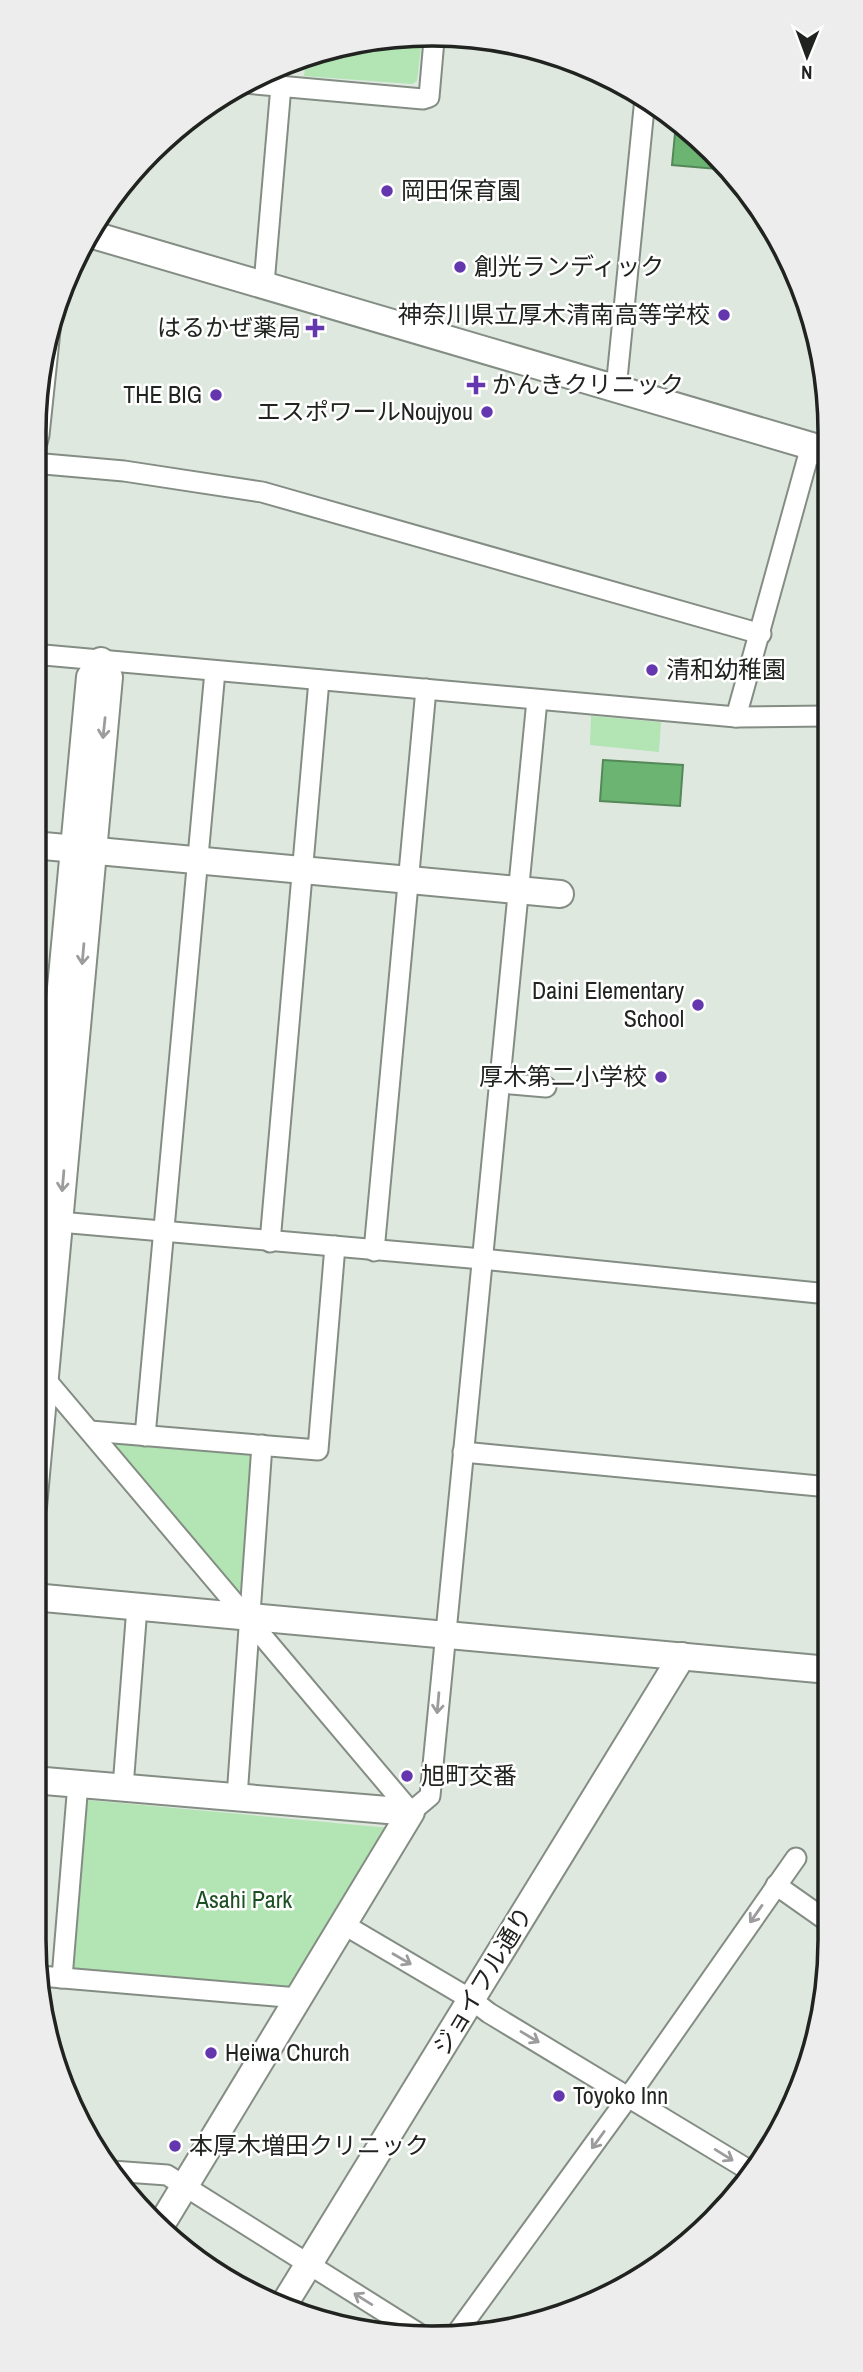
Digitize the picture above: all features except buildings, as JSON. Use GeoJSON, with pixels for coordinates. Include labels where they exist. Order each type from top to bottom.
{"type":"FeatureCollection","features":[{"type":"Feature","properties":{"kind":"street"},"geometry":{"type":"LineString","coordinates":[[262,84],[423,99],[429,97],[433,46]]}},
{"type":"Feature","properties":{"kind":"street"},"geometry":{"type":"LineString","coordinates":[[264,284],[281,86]]}},
{"type":"Feature","properties":{"kind":"street"},"geometry":{"type":"LineString","coordinates":[[616,389],[644,110]]}},
{"type":"Feature","properties":{"kind":"street"},"geometry":{"type":"LineString","coordinates":[[98,236],[818,450]]}},
{"type":"Feature","properties":{"kind":"street"},"geometry":{"type":"LineString","coordinates":[[736,717],[818,453]]}},
{"type":"Feature","properties":{"kind":"street"},"geometry":{"type":"LineString","coordinates":[[46,462],[262,492],[761,634]]}},
{"type":"Feature","properties":{"kind":"street"},"geometry":{"type":"LineString","coordinates":[[46,655],[736,717],[818,716]]}},
{"type":"Feature","properties":{"kind":"street"},"geometry":{"type":"LineString","coordinates":[[46,1202],[83,849],[90,677],[102,661]]}},
{"type":"Feature","properties":{"kind":"street"},"geometry":{"type":"LineString","coordinates":[[145,1436],[215,671]]}},
{"type":"Feature","properties":{"kind":"street"},"geometry":{"type":"LineString","coordinates":[[270,1242],[319,680]]}},
{"type":"Feature","properties":{"kind":"street"},"geometry":{"type":"LineString","coordinates":[[374,1251],[426,689]]}},
{"type":"Feature","properties":{"kind":"street"},"geometry":{"type":"LineString","coordinates":[[165,2219],[411,1812],[430,1796],[537,700]]}},
{"type":"Feature","properties":{"kind":"street"},"geometry":{"type":"LineString","coordinates":[[46,846],[560,894]]}},
{"type":"Feature","properties":{"kind":"street"},"geometry":{"type":"LineString","coordinates":[[501,1083],[546,1087]]}},
{"type":"Feature","properties":{"kind":"street"},"geometry":{"type":"LineString","coordinates":[[46,1221],[482,1259],[818,1293]]}},
{"type":"Feature","properties":{"kind":"street"},"geometry":{"type":"LineString","coordinates":[[90,1432],[318,1450],[335,1246]]}},
{"type":"Feature","properties":{"kind":"street"},"geometry":{"type":"LineString","coordinates":[[46,1379],[411,1812]]}},
{"type":"Feature","properties":{"kind":"street"},"geometry":{"type":"LineString","coordinates":[[237,1797],[262,1445]]}},
{"type":"Feature","properties":{"kind":"street"},"geometry":{"type":"LineString","coordinates":[[463,1452],[818,1485]]}},
{"type":"Feature","properties":{"kind":"street"},"geometry":{"type":"LineString","coordinates":[[46,1598],[250,1619],[818,1669]]}},
{"type":"Feature","properties":{"kind":"street"},"geometry":{"type":"LineString","coordinates":[[123,1787],[137,1606]]}},
{"type":"Feature","properties":{"kind":"street","name":"ジョイフル通り"},"geometry":{"type":"LineString","coordinates":[[288,2298],[682,1656]]}},
{"type":"Feature","properties":{"kind":"street"},"geometry":{"type":"LineString","coordinates":[[46,1781],[411,1812]]}},
{"type":"Feature","properties":{"kind":"street"},"geometry":{"type":"LineString","coordinates":[[62,1978],[78,1783]]}},
{"type":"Feature","properties":{"kind":"street"},"geometry":{"type":"LineString","coordinates":[[462,2325],[629,2096],[796,1858]]}},
{"type":"Feature","properties":{"kind":"street"},"geometry":{"type":"LineString","coordinates":[[776,1885],[818,1915]]}},
{"type":"Feature","properties":{"kind":"street"},"geometry":{"type":"LineString","coordinates":[[343,1924],[744,2167]]}},
{"type":"Feature","properties":{"kind":"street"},"geometry":{"type":"LineString","coordinates":[[47,1977],[298,1998]]}},
{"type":"Feature","properties":{"kind":"street"},"geometry":{"type":"LineString","coordinates":[[123,2172],[167,2175],[407,2326]]}},
{"type":"Feature","properties":{"kind":"green space"},"geometry":{"type":"Polygon","coordinates":[[[421,46],[417,81],[412,84],[304,76],[305,67],[332,59],[381,49],[421,46]]]}},
{"type":"Feature","properties":{"kind":"green space"},"geometry":{"type":"Polygon","coordinates":[[[591,716],[661,722],[659,752],[590,745],[591,716]]]}},
{"type":"Feature","properties":{"kind":"green space"},"geometry":{"type":"Polygon","coordinates":[[[105,1436],[248,1449],[255,1456],[246,1593],[236,1592],[105,1436]]]}},
{"type":"Feature","properties":{"kind":"green space","name":"Asahi Park"},"geometry":{"type":"Polygon","coordinates":[[[87,1800],[390,1828],[292,1986],[287,1989],[71,1969],[83,1805],[87,1800]]]}},
{"type":"Feature","properties":{"kind":"shaded area"},"geometry":{"type":"Polygon","coordinates":[[[675,132],[714,169],[672,165],[675,132]]]}},
{"type":"Feature","properties":{"kind":"shaded area"},"geometry":{"type":"Polygon","coordinates":[[[603,760],[683,765],[680,806],[600,801],[603,760]]]}},
{"type":"Feature","properties":{"kind":"place","name":"岡田保育園"},"geometry":{"type":"Point","coordinates":[387,191]}},
{"type":"Feature","properties":{"kind":"place","name":"創光ランディック"},"geometry":{"type":"Point","coordinates":[460,267]}},
{"type":"Feature","properties":{"kind":"place","name":"神奈川県立厚木清南高等学校"},"geometry":{"type":"Point","coordinates":[724,315]}},
{"type":"Feature","properties":{"kind":"place","name":"はるかぜ薬局"},"geometry":{"type":"Point","coordinates":[315,328]}},
{"type":"Feature","properties":{"kind":"place","name":"かんきクリニック"},"geometry":{"type":"Point","coordinates":[476,385]}},
{"type":"Feature","properties":{"kind":"place","name":"THE BIG"},"geometry":{"type":"Point","coordinates":[216,395]}},
{"type":"Feature","properties":{"kind":"place","name":"エスポワールNoujyou"},"geometry":{"type":"Point","coordinates":[487,412]}},
{"type":"Feature","properties":{"kind":"place","name":"清和幼稚園"},"geometry":{"type":"Point","coordinates":[652,670]}},
{"type":"Feature","properties":{"kind":"place","name":"Daini Elementary School"},"geometry":{"type":"Point","coordinates":[698,1005]}},
{"type":"Feature","properties":{"kind":"place","name":"厚木第二小学校"},"geometry":{"type":"Point","coordinates":[661,1077]}},
{"type":"Feature","properties":{"kind":"place","name":"旭町交番"},"geometry":{"type":"Point","coordinates":[407,1776]}},
{"type":"Feature","properties":{"kind":"place","name":"Heiwa Church"},"geometry":{"type":"Point","coordinates":[211,2053]}},
{"type":"Feature","properties":{"kind":"place","name":"Toyoko Inn"},"geometry":{"type":"Point","coordinates":[559,2096]}},
{"type":"Feature","properties":{"kind":"place","name":"本厚木増田クリニック"},"geometry":{"type":"Point","coordinates":[175,2146]}}]}
